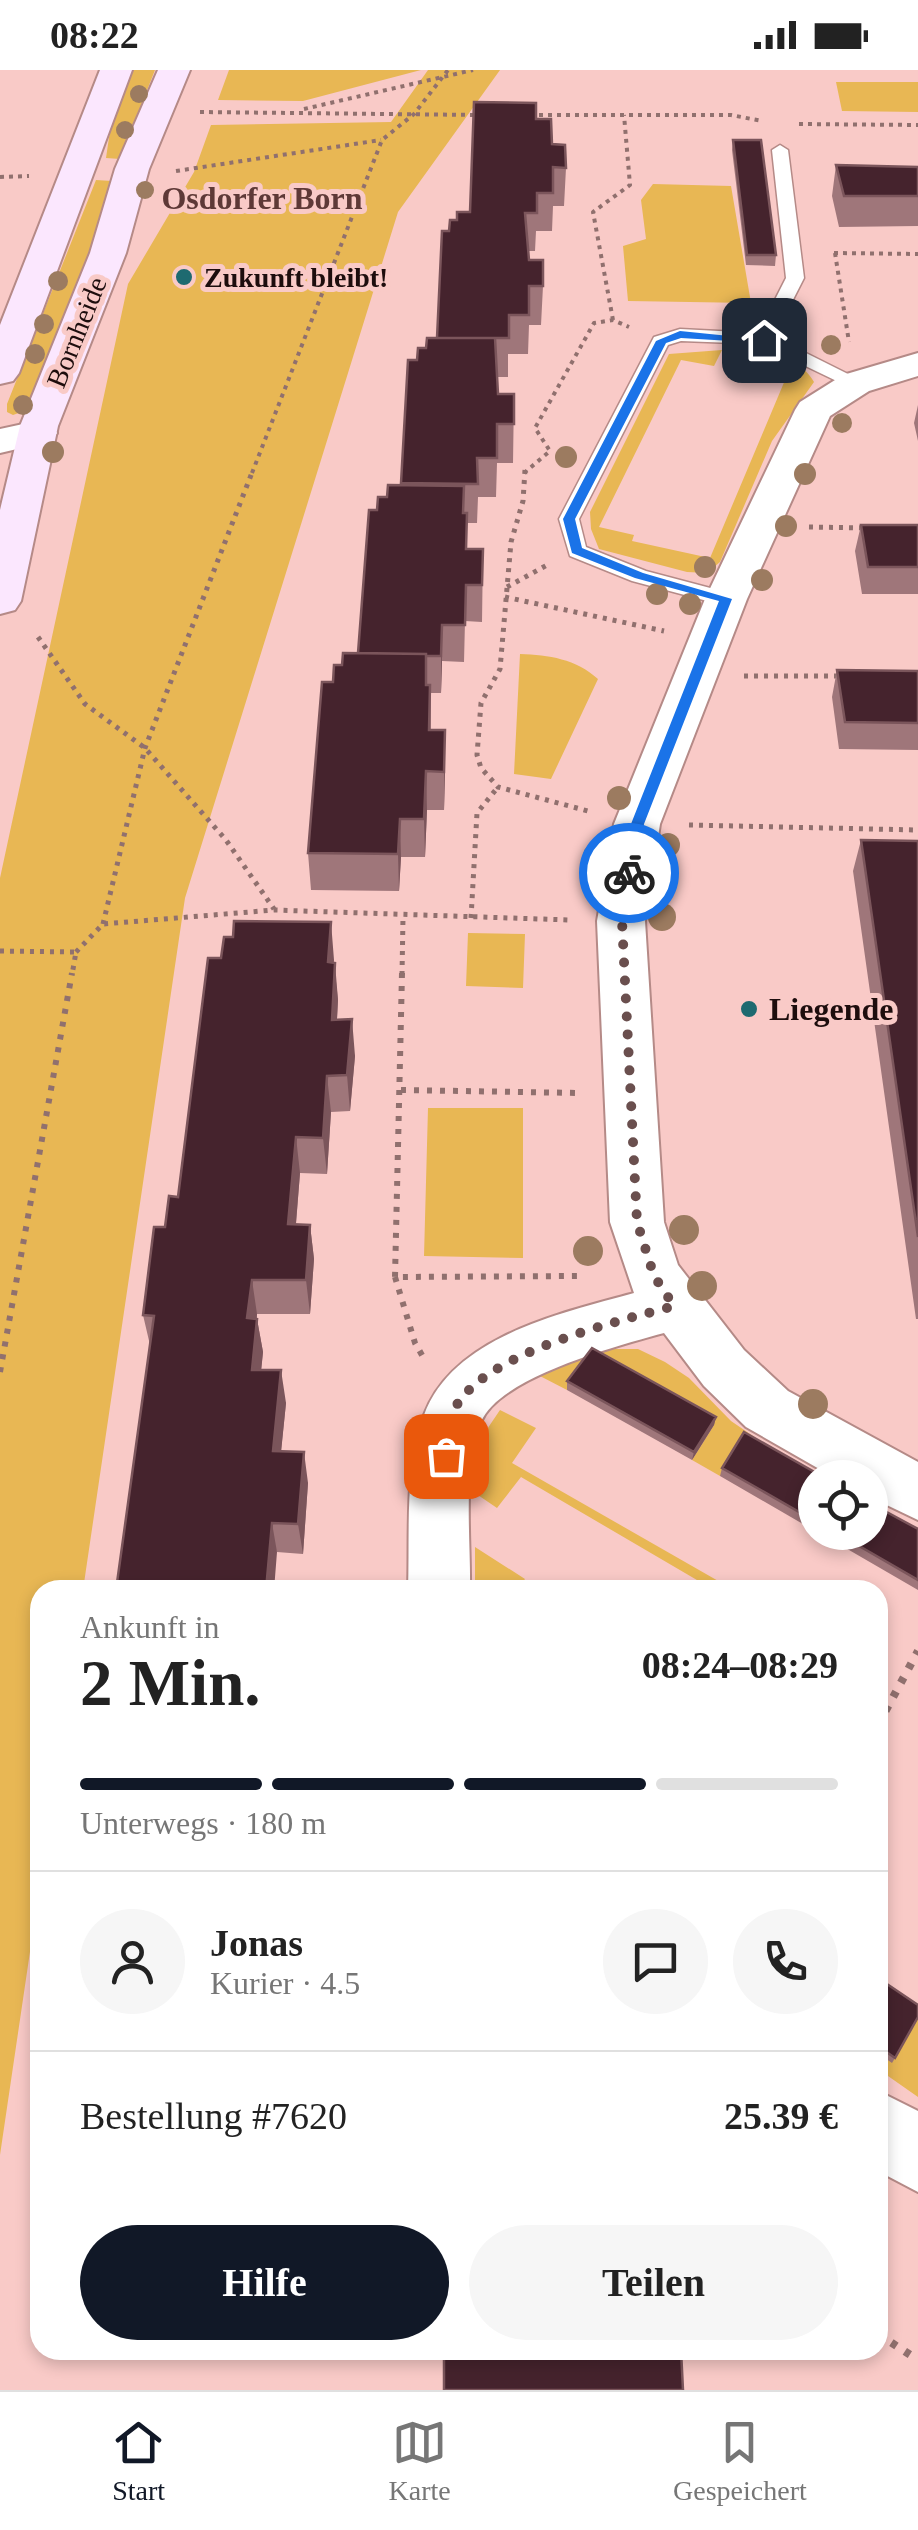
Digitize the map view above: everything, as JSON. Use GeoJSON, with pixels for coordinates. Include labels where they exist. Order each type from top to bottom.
{"type":"FeatureCollection","features":[{"type":"Feature","properties":{"kind":"street","name":"Bornheide"},"geometry":{"type":"LineString","coordinates":[[0,373],[116,70]]}},
{"type":"Feature","properties":{"kind":"street","name":"Bornheide"},"geometry":{"type":"LineString","coordinates":[[0,597],[18,437],[108,253],[132,169],[174,70]]}},
{"type":"Feature","properties":{"kind":"street"},"geometry":{"type":"LineString","coordinates":[[918,364],[856,383],[814,410],[710,639],[638,824],[622,921],[637,1222],[664,1291],[724,1368],[768,1408],[918,1493]]}},
{"type":"Feature","properties":{"kind":"street"},"geometry":{"type":"LineString","coordinates":[[439,1580],[442,1504],[454,1410],[485,1375],[664,1291]]}},
{"type":"Feature","properties":{"kind":"street"},"geometry":{"type":"LineString","coordinates":[[888,2134],[918,2154]]}},
{"type":"Feature","properties":{"kind":"lane"},"geometry":{"type":"LineString","coordinates":[[764,340],[795,278],[780,150]]}},
{"type":"Feature","properties":{"kind":"lane"},"geometry":{"type":"LineString","coordinates":[[710,639],[639,576],[577,550],[569,519],[661,341],[680,335],[764,340],[856,383]]}},
{"type":"Feature","properties":{"kind":"path"},"geometry":{"type":"LineString","coordinates":[[292,112],[447,72],[473,70]]}},
{"type":"Feature","properties":{"kind":"path"},"geometry":{"type":"LineString","coordinates":[[0,1372],[76,952],[103,924],[145,748],[382,140],[414,114],[447,72]]}},
{"type":"Feature","properties":{"kind":"path"},"geometry":{"type":"LineString","coordinates":[[199,112],[490,115]]}},
{"type":"Feature","properties":{"kind":"path"},"geometry":{"type":"LineString","coordinates":[[528,115],[732,115],[777,124]]}},
{"type":"Feature","properties":{"kind":"path"},"geometry":{"type":"LineString","coordinates":[[613,320],[594,212],[630,185],[624,116]]}},
{"type":"Feature","properties":{"kind":"path"},"geometry":{"type":"LineString","coordinates":[[792,124],[918,125]]}},
{"type":"Feature","properties":{"kind":"path"},"geometry":{"type":"LineString","coordinates":[[176,171],[382,140]]}},
{"type":"Feature","properties":{"kind":"path"},"geometry":{"type":"LineString","coordinates":[[0,177],[38,175]]}},
{"type":"Feature","properties":{"kind":"path"},"geometry":{"type":"LineString","coordinates":[[795,253],[918,254]]}},
{"type":"Feature","properties":{"kind":"path"},"geometry":{"type":"LineString","coordinates":[[836,254],[856,383]]}},
{"type":"Feature","properties":{"kind":"path"},"geometry":{"type":"LineString","coordinates":[[661,341],[613,320],[594,323],[535,428],[550,451],[524,471],[524,502],[511,542],[500,669],[481,703],[477,755],[480,768],[498,788],[638,824],[918,830]]}},
{"type":"Feature","properties":{"kind":"path"},"geometry":{"type":"LineString","coordinates":[[759,526],[878,528]]}},
{"type":"Feature","properties":{"kind":"path"},"geometry":{"type":"LineString","coordinates":[[506,588],[577,550]]}},
{"type":"Feature","properties":{"kind":"path"},"geometry":{"type":"LineString","coordinates":[[505,597],[710,639],[843,676]]}},
{"type":"Feature","properties":{"kind":"path"},"geometry":{"type":"LineString","coordinates":[[38,637],[85,704],[145,748],[226,840],[274,910]]}},
{"type":"Feature","properties":{"kind":"path"},"geometry":{"type":"LineString","coordinates":[[471,918],[477,814],[498,788]]}},
{"type":"Feature","properties":{"kind":"path"},"geometry":{"type":"LineString","coordinates":[[103,924],[274,910],[622,921]]}},
{"type":"Feature","properties":{"kind":"path"},"geometry":{"type":"LineString","coordinates":[[403,917],[395,1277],[415,1343],[454,1410]]}},
{"type":"Feature","properties":{"kind":"path"},"geometry":{"type":"LineString","coordinates":[[0,951],[76,952]]}},
{"type":"Feature","properties":{"kind":"path"},"geometry":{"type":"LineString","coordinates":[[401,1090],[630,1093]]}},
{"type":"Feature","properties":{"kind":"path"},"geometry":{"type":"LineString","coordinates":[[395,1277],[664,1291]]}},
{"type":"Feature","properties":{"kind":"path"},"geometry":{"type":"LineString","coordinates":[[888,1706],[918,1651]]}},
{"type":"Feature","properties":{"kind":"path"},"geometry":{"type":"LineString","coordinates":[[888,2340],[918,2360]]}},
{"type":"Feature","properties":{"kind":"shaded area"},"geometry":{"type":"Polygon","coordinates":[[[130,70],[155,70],[120,159],[106,158],[113,110],[130,70]]]}},
{"type":"Feature","properties":{"kind":"shaded area"},"geometry":{"type":"Polygon","coordinates":[[[229,70],[421,70],[303,101],[218,100],[229,70]]]}},
{"type":"Feature","properties":{"kind":"shaded area"},"geometry":{"type":"Polygon","coordinates":[[[428,70],[500,70],[398,212],[185,898],[84,1580],[30,1580],[30,1952],[0,2155],[0,878],[128,284],[194,172],[211,125],[391,122],[428,70]]]}},
{"type":"Feature","properties":{"kind":"shaded area"},"geometry":{"type":"Polygon","coordinates":[[[836,82],[918,82],[918,112],[842,111],[836,82]]]}},
{"type":"Feature","properties":{"kind":"shaded area"},"geometry":{"type":"Polygon","coordinates":[[[96,180],[112,181],[96,253],[33,408],[13,415],[7,412],[7,404],[96,180]]]}},
{"type":"Feature","properties":{"kind":"shaded area"},"geometry":{"type":"Polygon","coordinates":[[[653,184],[731,186],[751,303],[628,301],[623,246],[646,239],[641,200],[653,184]]]}},
{"type":"Feature","properties":{"kind":"shaded area"},"geometry":{"type":"Polygon","coordinates":[[[722,350],[714,366],[681,360],[599,527],[634,535],[632,541],[710,558],[788,373],[750,366],[756,353],[789,361],[803,368],[814,382],[772,441],[720,562],[707,573],[687,572],[599,549],[591,529],[590,512],[669,354],[722,350]]]}},
{"type":"Feature","properties":{"kind":"shaded area"},"geometry":{"type":"Polygon","coordinates":[[[520,654],[562,659],[598,679],[551,779],[514,774],[520,654]]]}},
{"type":"Feature","properties":{"kind":"shaded area"},"geometry":{"type":"Polygon","coordinates":[[[468,933],[525,934],[523,988],[466,986],[468,933]]]}},
{"type":"Feature","properties":{"kind":"shaded area"},"geometry":{"type":"Polygon","coordinates":[[[428,1108],[523,1108],[523,1258],[424,1256],[428,1108]]]}},
{"type":"Feature","properties":{"kind":"shaded area"},"geometry":{"type":"Polygon","coordinates":[[[591,1349],[638,1349],[689,1378],[731,1421],[798,1466],[798,1478],[720,1476],[692,1460],[714,1425],[591,1357],[567,1390],[538,1375],[591,1349]]]}},
{"type":"Feature","properties":{"kind":"shaded area"},"geometry":{"type":"Polygon","coordinates":[[[500,1410],[536,1428],[512,1463],[717,1580],[697,1580],[521,1477],[497,1508],[472,1491],[475,1447],[500,1410]]]}},
{"type":"Feature","properties":{"kind":"shaded area"},"geometry":{"type":"Polygon","coordinates":[[[475,1547],[525,1579],[524,1580],[475,1580],[475,1547]]]}},
{"type":"Feature","properties":{"kind":"shaded area"},"geometry":{"type":"Polygon","coordinates":[[[918,2014],[918,2097],[888,2076],[888,2059],[892,2062],[918,2014]]]}},
{"type":"Feature","properties":{"kind":"building"},"geometry":{"type":"Polygon","coordinates":[[[474,102],[536,103],[536,119],[551,119],[552,144],[565,145],[566,168],[553,167],[553,193],[537,193],[537,213],[525,213],[529,260],[543,260],[543,286],[529,286],[529,315],[509,315],[509,338],[437,338],[442,231],[449,231],[450,220],[457,220],[457,212],[470,212],[474,102]]]}},
{"type":"Feature","properties":{"kind":"building"},"geometry":{"type":"Polygon","coordinates":[[[733,140],[761,140],[776,255],[747,255],[733,140]]]}},
{"type":"Feature","properties":{"kind":"building"},"geometry":{"type":"Polygon","coordinates":[[[836,165],[918,167],[918,196],[844,196],[836,165]]]}},
{"type":"Feature","properties":{"kind":"building"},"geometry":{"type":"Polygon","coordinates":[[[427,338],[495,338],[498,394],[514,394],[514,424],[497,424],[497,458],[477,458],[478,484],[401,483],[408,360],[417,360],[418,348],[426,348],[427,338]]]}},
{"type":"Feature","properties":{"kind":"building"},"geometry":{"type":"Polygon","coordinates":[[[388,485],[464,486],[466,549],[483,549],[482,585],[466,585],[465,625],[442,625],[441,656],[358,653],[369,510],[377,510],[378,497],[387,497],[388,485]]]}},
{"type":"Feature","properties":{"kind":"building"},"geometry":{"type":"Polygon","coordinates":[[[861,525],[918,525],[918,567],[868,567],[861,525]]]}},
{"type":"Feature","properties":{"kind":"building"},"geometry":{"type":"Polygon","coordinates":[[[343,653],[426,654],[429,730],[445,730],[444,772],[426,771],[424,819],[400,819],[398,854],[308,853],[322,682],[333,682],[334,665],[342,665],[343,653]]]}},
{"type":"Feature","properties":{"kind":"building"},"geometry":{"type":"Polygon","coordinates":[[[837,670],[918,671],[918,723],[845,722],[837,670]]]}},
{"type":"Feature","properties":{"kind":"building"},"geometry":{"type":"Polygon","coordinates":[[[861,840],[918,841],[918,1237],[861,840]]]}},
{"type":"Feature","properties":{"kind":"building"},"geometry":{"type":"Polygon","coordinates":[[[234,921],[331,922],[328,962],[335,963],[332,1020],[352,1019],[347,1075],[327,1076],[323,1138],[296,1137],[288,1224],[310,1225],[306,1280],[252,1280],[247,1318],[257,1319],[252,1370],[281,1370],[273,1451],[304,1452],[298,1524],[272,1523],[267,1580],[117,1580],[154,1316],[143,1315],[154,1227],[165,1227],[169,1196],[178,1197],[208,958],[221,958],[224,937],[233,937],[234,921]]]}},
{"type":"Feature","properties":{"kind":"building"},"geometry":{"type":"Polygon","coordinates":[[[592,1348],[716,1417],[694,1452],[567,1381],[592,1348]]]}},
{"type":"Feature","properties":{"kind":"building"},"geometry":{"type":"Polygon","coordinates":[[[744,1432],[798,1463],[798,1511],[722,1468],[744,1432]]]}},
{"type":"Feature","properties":{"kind":"building"},"geometry":{"type":"Polygon","coordinates":[[[888,1513],[918,1529],[918,1580],[866,1550],[888,1550],[888,1513]]]}},
{"type":"Feature","properties":{"kind":"building"},"geometry":{"type":"Polygon","coordinates":[[[888,1985],[918,2005],[918,2017],[895,2058],[888,2053],[888,1985]]]}},
{"type":"Feature","properties":{"kind":"building"},"geometry":{"type":"Polygon","coordinates":[[[444,2360],[682,2360],[683,2390],[444,2390],[444,2360]]]}},
{"type":"Feature","properties":{"kind":"way so far"},"geometry":{"type":"LineString","coordinates":[[446,1456],[454,1410],[485,1375],[578,1332],[674,1306],[654,1276],[637,1222],[622,921],[629,873]]}},
{"type":"Feature","properties":{"kind":"place","name":"Zukunft bleibt!"},"geometry":{"type":"Point","coordinates":[184,277]}},
{"type":"Feature","properties":{"kind":"place","name":"Liegende"},"geometry":{"type":"Point","coordinates":[749,1009]}},
{"type":"Feature","properties":{"kind":"district","name":"Osdorfer Born"},"geometry":{"type":"Point","coordinates":[262,198]}},
{"type":"Feature","properties":{"kind":"route"},"geometry":{"type":"LineString","coordinates":[[629,873],[638,824],[726,599],[639,576],[577,550],[569,519],[661,341],[680,335],[764,340]]}}]}
